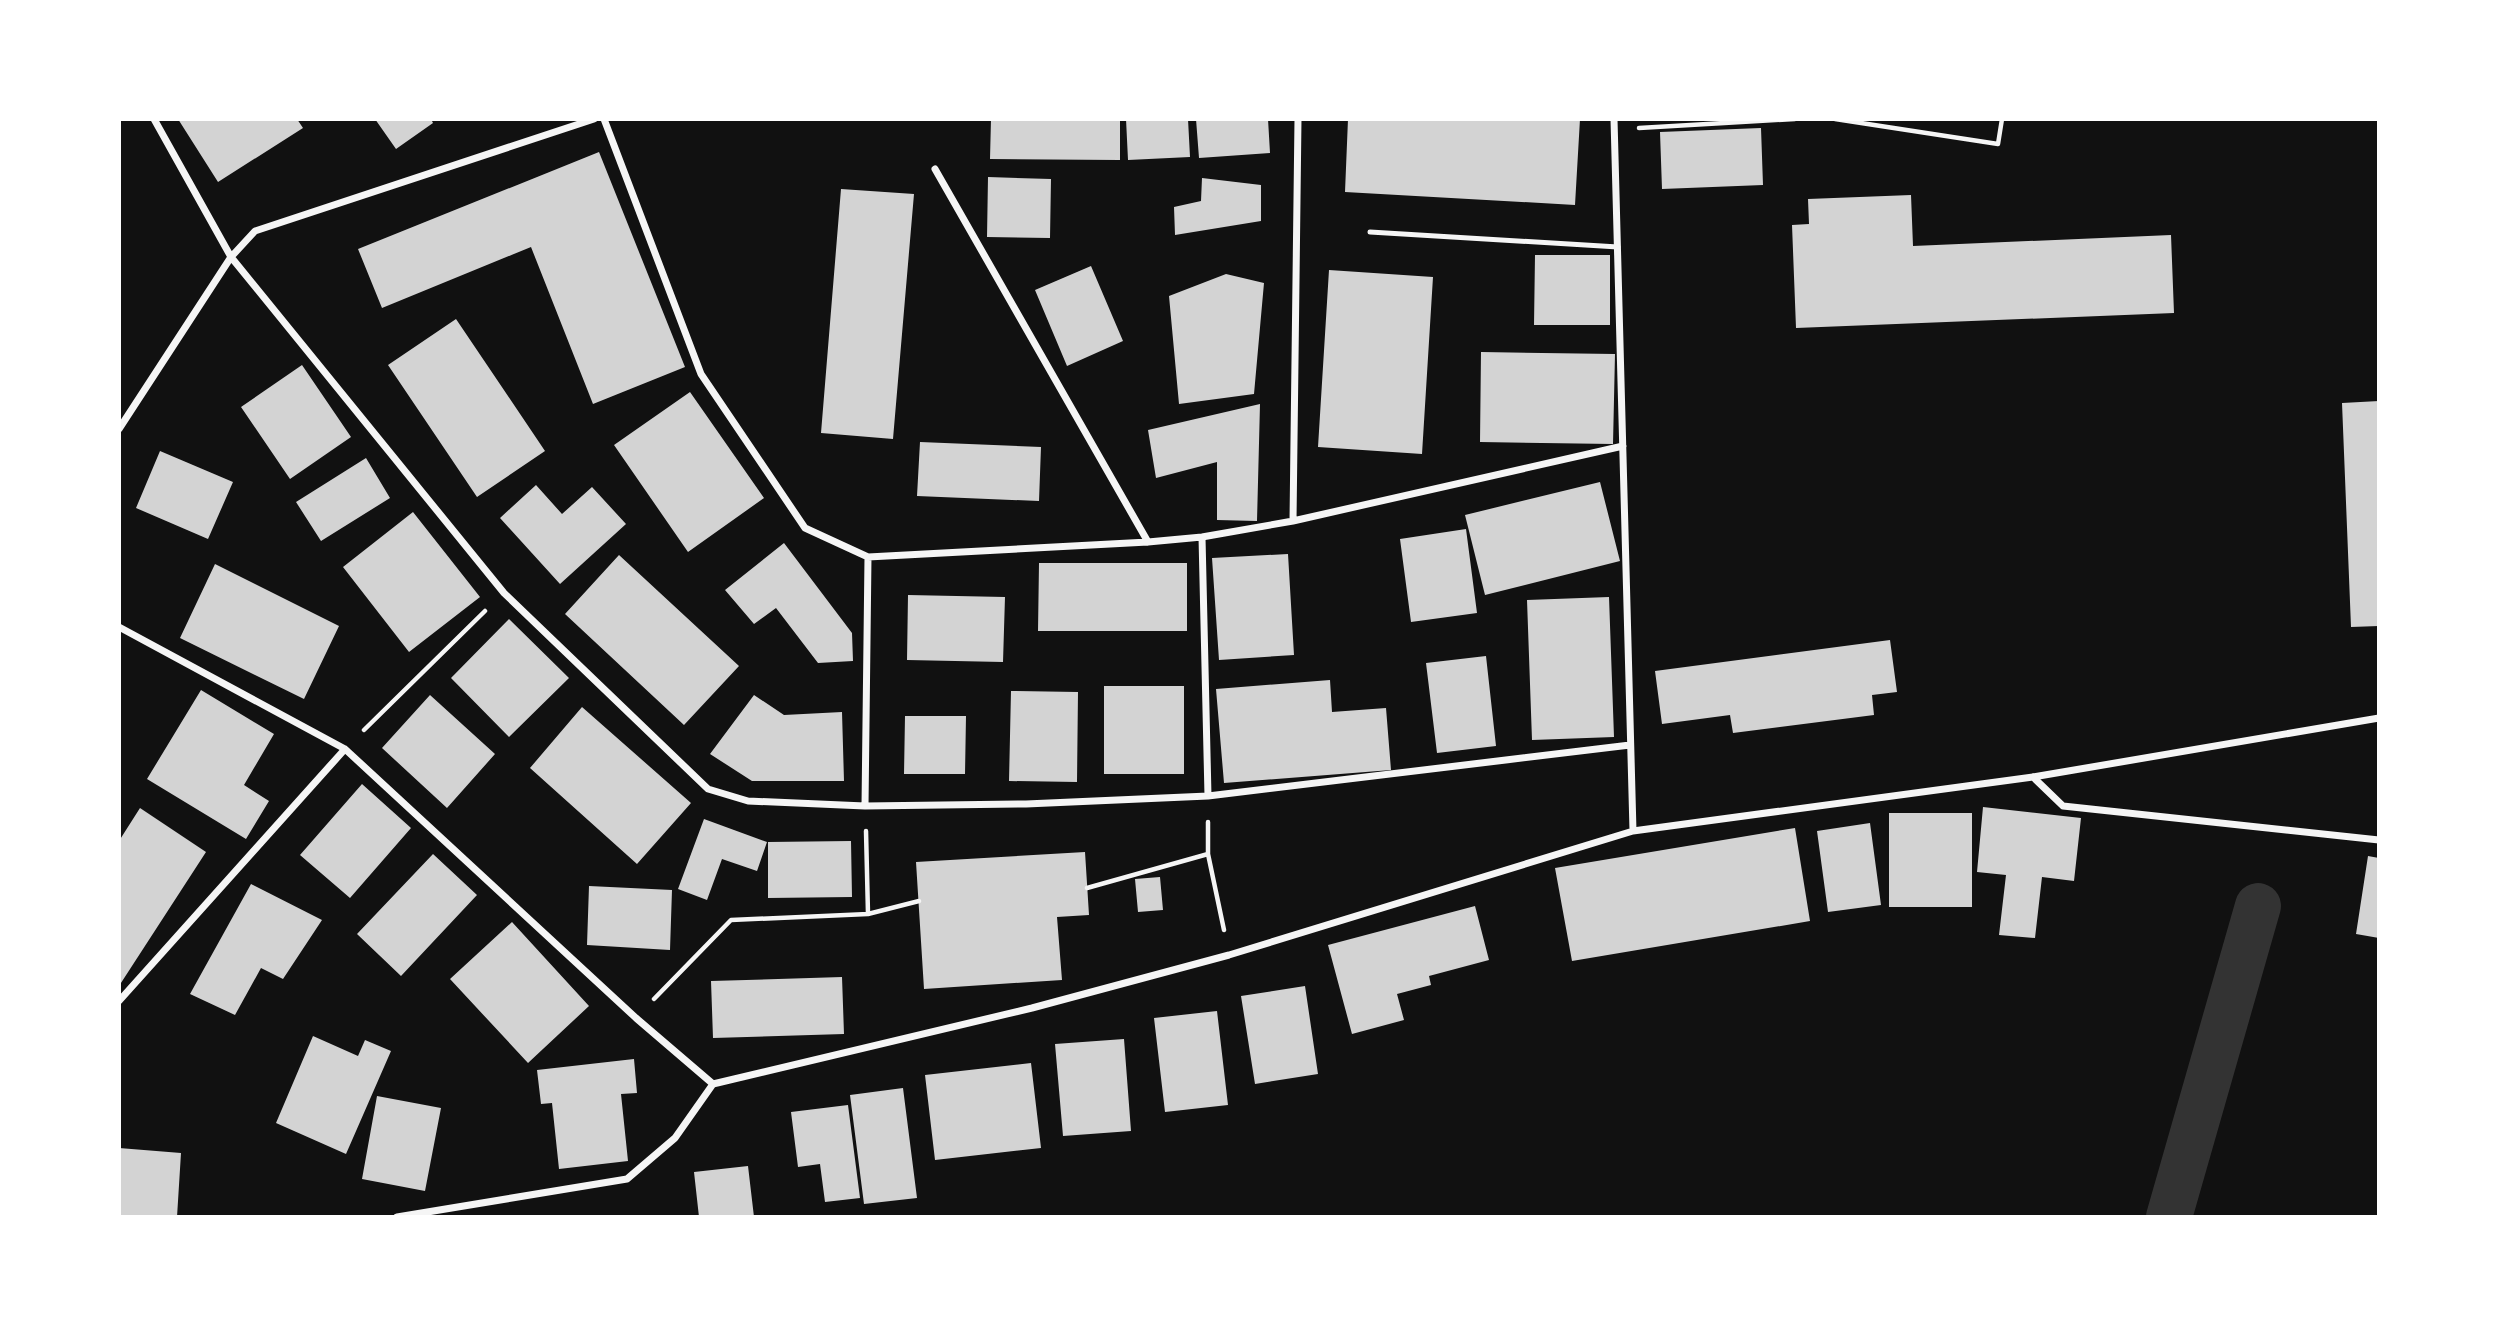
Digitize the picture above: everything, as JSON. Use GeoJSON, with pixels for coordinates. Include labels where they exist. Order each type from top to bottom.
{"type":"FeatureCollection","features":[{"type":"Feature","properties":{"kind":"street"},"geometry":{"type":"LineString","coordinates":[[154,119],[231,257],[503,593],[708,789],[748,800],[865,806],[1026,804],[1208,796],[1630,745]]}},
{"type":"Feature","properties":{"kind":"street"},"geometry":{"type":"LineString","coordinates":[[119,429],[231,257],[255,231],[594,119]]}},
{"type":"Feature","properties":{"kind":"street"},"geometry":{"type":"LineString","coordinates":[[604,119],[701,374],[805,528],[868,557],[1202,537],[1293,521],[1623,446]]}},
{"type":"Feature","properties":{"kind":"street"},"geometry":{"type":"LineString","coordinates":[[1293,521],[1298,119]]}},
{"type":"Feature","properties":{"kind":"street"},"geometry":{"type":"LineString","coordinates":[[1614,119],[1633,831]]}},
{"type":"Feature","properties":{"kind":"street"},"geometry":{"type":"LineString","coordinates":[[935,169],[1148,542]]}},
{"type":"Feature","properties":{"kind":"street"},"geometry":{"type":"LineString","coordinates":[[1202,537],[1208,796]]}},
{"type":"Feature","properties":{"kind":"street"},"geometry":{"type":"LineString","coordinates":[[865,806],[868,557]]}},
{"type":"Feature","properties":{"kind":"street"},"geometry":{"type":"LineString","coordinates":[[119,627],[345,749],[636,1018],[713,1084]]}},
{"type":"Feature","properties":{"kind":"street"},"geometry":{"type":"LineString","coordinates":[[397,1217],[627,1179],[675,1138],[713,1084],[1032,1008],[1229,955],[1633,831],[2033,777],[2379,718]]}},
{"type":"Feature","properties":{"kind":"street"},"geometry":{"type":"LineString","coordinates":[[119,1001],[345,749]]}},
{"type":"Feature","properties":{"kind":"street"},"geometry":{"type":"LineString","coordinates":[[2033,777],[2063,806],[2379,840]]}},
{"type":"Feature","properties":{"kind":"lane"},"geometry":{"type":"LineString","coordinates":[[1370,232],[1618,247]]}},
{"type":"Feature","properties":{"kind":"path"},"geometry":{"type":"LineString","coordinates":[[1615,129],[1796,119]]}},
{"type":"Feature","properties":{"kind":"path"},"geometry":{"type":"LineString","coordinates":[[1836,119],[1998,144],[2002,119]]}},
{"type":"Feature","properties":{"kind":"path"},"geometry":{"type":"LineString","coordinates":[[345,749],[503,593]]}},
{"type":"Feature","properties":{"kind":"path"},"geometry":{"type":"LineString","coordinates":[[1208,796],[1208,854],[1229,955]]}},
{"type":"Feature","properties":{"kind":"path"},"geometry":{"type":"LineString","coordinates":[[866,840],[868,914]]}},
{"type":"Feature","properties":{"kind":"path"},"geometry":{"type":"LineString","coordinates":[[1087,888],[1208,854]]}},
{"type":"Feature","properties":{"kind":"path"},"geometry":{"type":"LineString","coordinates":[[636,1018],[731,920],[868,914],[919,901]]}},
{"type":"Feature","properties":{"kind":"building"},"geometry":{"type":"Polygon","coordinates":[[[178,119],[297,119],[303,128],[218,182],[178,119]]]}},
{"type":"Feature","properties":{"kind":"building"},"geometry":{"type":"Polygon","coordinates":[[[375,119],[431,119],[433,123],[396,149],[375,119]]]}},
{"type":"Feature","properties":{"kind":"building"},"geometry":{"type":"Polygon","coordinates":[[[991,119],[1120,119],[1120,160],[990,159],[991,119]]]}},
{"type":"Feature","properties":{"kind":"building"},"geometry":{"type":"Polygon","coordinates":[[[1126,119],[1188,119],[1190,157],[1128,160],[1126,119]]]}},
{"type":"Feature","properties":{"kind":"building"},"geometry":{"type":"Polygon","coordinates":[[[1196,119],[1268,119],[1270,153],[1199,158],[1196,119]]]}},
{"type":"Feature","properties":{"kind":"building"},"geometry":{"type":"Polygon","coordinates":[[[1348,119],[1580,119],[1575,205],[1345,192],[1348,119]]]}},
{"type":"Feature","properties":{"kind":"building"},"geometry":{"type":"Polygon","coordinates":[[[1761,128],[1763,185],[1662,189],[1660,132],[1761,128]]]}},
{"type":"Feature","properties":{"kind":"building"},"geometry":{"type":"Polygon","coordinates":[[[599,152],[685,367],[593,404],[531,247],[382,308],[358,249],[599,152]]]}},
{"type":"Feature","properties":{"kind":"building"},"geometry":{"type":"Polygon","coordinates":[[[988,177],[1051,179],[1050,238],[987,237],[988,177]]]}},
{"type":"Feature","properties":{"kind":"building"},"geometry":{"type":"Polygon","coordinates":[[[1202,178],[1261,185],[1261,221],[1175,235],[1174,207],[1201,201],[1202,178]]]}},
{"type":"Feature","properties":{"kind":"building"},"geometry":{"type":"Polygon","coordinates":[[[841,189],[914,194],[893,439],[821,433],[841,189]]]}},
{"type":"Feature","properties":{"kind":"building"},"geometry":{"type":"Polygon","coordinates":[[[1911,195],[1913,246],[2171,235],[2174,313],[1796,328],[1792,225],[1809,224],[1808,199],[1911,195]]]}},
{"type":"Feature","properties":{"kind":"building"},"geometry":{"type":"Polygon","coordinates":[[[1535,255],[1610,255],[1610,325],[1534,325],[1535,255]]]}},
{"type":"Feature","properties":{"kind":"building"},"geometry":{"type":"Polygon","coordinates":[[[1091,266],[1123,341],[1067,366],[1035,290],[1091,266]]]}},
{"type":"Feature","properties":{"kind":"building"},"geometry":{"type":"Polygon","coordinates":[[[1329,270],[1433,277],[1422,454],[1318,447],[1329,270]]]}},
{"type":"Feature","properties":{"kind":"building"},"geometry":{"type":"Polygon","coordinates":[[[1226,274],[1264,283],[1254,394],[1179,404],[1169,296],[1226,274]]]}},
{"type":"Feature","properties":{"kind":"building"},"geometry":{"type":"Polygon","coordinates":[[[456,319],[545,451],[477,497],[388,365],[456,319]]]}},
{"type":"Feature","properties":{"kind":"building"},"geometry":{"type":"Polygon","coordinates":[[[1481,352],[1615,354],[1613,444],[1480,442],[1481,352]]]}},
{"type":"Feature","properties":{"kind":"building"},"geometry":{"type":"Polygon","coordinates":[[[302,365],[351,437],[290,479],[241,407],[302,365]]]}},
{"type":"Feature","properties":{"kind":"building"},"geometry":{"type":"Polygon","coordinates":[[[690,392],[764,498],[688,552],[614,445],[690,392]]]}},
{"type":"Feature","properties":{"kind":"building"},"geometry":{"type":"Polygon","coordinates":[[[2379,401],[2379,626],[2351,627],[2342,403],[2379,401]]]}},
{"type":"Feature","properties":{"kind":"building"},"geometry":{"type":"Polygon","coordinates":[[[1260,404],[1257,521],[1217,520],[1217,462],[1156,478],[1148,430],[1260,404]]]}},
{"type":"Feature","properties":{"kind":"building"},"geometry":{"type":"Polygon","coordinates":[[[920,442],[1041,447],[1039,501],[917,496],[920,442]]]}},
{"type":"Feature","properties":{"kind":"building"},"geometry":{"type":"Polygon","coordinates":[[[160,451],[233,482],[208,539],[136,508],[160,451]]]}},
{"type":"Feature","properties":{"kind":"building"},"geometry":{"type":"Polygon","coordinates":[[[366,458],[390,498],[321,541],[296,502],[366,458]]]}},
{"type":"Feature","properties":{"kind":"building"},"geometry":{"type":"Polygon","coordinates":[[[1600,482],[1620,561],[1485,595],[1465,515],[1600,482]]]}},
{"type":"Feature","properties":{"kind":"building"},"geometry":{"type":"Polygon","coordinates":[[[536,485],[562,514],[592,487],[626,524],[560,584],[500,518],[536,485]]]}},
{"type":"Feature","properties":{"kind":"building"},"geometry":{"type":"Polygon","coordinates":[[[413,512],[480,597],[409,652],[343,567],[413,512]]]}},
{"type":"Feature","properties":{"kind":"building"},"geometry":{"type":"Polygon","coordinates":[[[1466,529],[1477,613],[1411,622],[1400,539],[1466,529]]]}},
{"type":"Feature","properties":{"kind":"building"},"geometry":{"type":"Polygon","coordinates":[[[784,543],[852,633],[853,661],[818,663],[776,608],[754,624],[725,590],[784,543]]]}},
{"type":"Feature","properties":{"kind":"building"},"geometry":{"type":"Polygon","coordinates":[[[1288,554],[1294,655],[1219,660],[1212,558],[1288,554]]]}},
{"type":"Feature","properties":{"kind":"building"},"geometry":{"type":"Polygon","coordinates":[[[619,555],[739,666],[684,725],[565,614],[619,555]]]}},
{"type":"Feature","properties":{"kind":"building"},"geometry":{"type":"Polygon","coordinates":[[[1039,563],[1187,563],[1187,631],[1038,631],[1039,563]]]}},
{"type":"Feature","properties":{"kind":"building"},"geometry":{"type":"Polygon","coordinates":[[[215,564],[339,626],[304,699],[180,638],[215,564]]]}},
{"type":"Feature","properties":{"kind":"building"},"geometry":{"type":"Polygon","coordinates":[[[908,595],[1005,597],[1003,662],[907,660],[908,595]]]}},
{"type":"Feature","properties":{"kind":"building"},"geometry":{"type":"Polygon","coordinates":[[[1609,597],[1614,737],[1532,740],[1527,600],[1609,597]]]}},
{"type":"Feature","properties":{"kind":"building"},"geometry":{"type":"Polygon","coordinates":[[[509,619],[569,678],[509,737],[451,678],[509,619]]]}},
{"type":"Feature","properties":{"kind":"building"},"geometry":{"type":"Polygon","coordinates":[[[1890,640],[1897,692],[1872,695],[1874,715],[1733,733],[1730,715],[1662,724],[1655,671],[1890,640]]]}},
{"type":"Feature","properties":{"kind":"building"},"geometry":{"type":"Polygon","coordinates":[[[1486,656],[1496,746],[1437,753],[1426,663],[1486,656]]]}},
{"type":"Feature","properties":{"kind":"building"},"geometry":{"type":"Polygon","coordinates":[[[1330,680],[1332,712],[1386,708],[1391,770],[1224,783],[1216,689],[1330,680]]]}},
{"type":"Feature","properties":{"kind":"building"},"geometry":{"type":"Polygon","coordinates":[[[1104,686],[1184,686],[1184,774],[1104,774],[1104,686]]]}},
{"type":"Feature","properties":{"kind":"building"},"geometry":{"type":"Polygon","coordinates":[[[201,690],[274,734],[244,785],[269,801],[246,839],[147,779],[201,690]]]}},
{"type":"Feature","properties":{"kind":"building"},"geometry":{"type":"Polygon","coordinates":[[[1011,691],[1078,692],[1077,782],[1009,781],[1011,691]]]}},
{"type":"Feature","properties":{"kind":"building"},"geometry":{"type":"Polygon","coordinates":[[[430,695],[495,754],[447,808],[382,748],[430,695]]]}},
{"type":"Feature","properties":{"kind":"building"},"geometry":{"type":"Polygon","coordinates":[[[754,695],[784,715],[842,712],[844,781],[752,781],[710,754],[754,695]]]}},
{"type":"Feature","properties":{"kind":"building"},"geometry":{"type":"Polygon","coordinates":[[[582,707],[691,803],[637,864],[530,768],[582,707]]]}},
{"type":"Feature","properties":{"kind":"building"},"geometry":{"type":"Polygon","coordinates":[[[905,716],[966,716],[965,774],[904,774],[905,716]]]}},
{"type":"Feature","properties":{"kind":"building"},"geometry":{"type":"Polygon","coordinates":[[[362,784],[411,828],[350,898],[300,855],[362,784]]]}},
{"type":"Feature","properties":{"kind":"building"},"geometry":{"type":"Polygon","coordinates":[[[1983,807],[2081,818],[2074,881],[2042,877],[2035,938],[1999,935],[2006,875],[1977,872],[1983,807]]]}},
{"type":"Feature","properties":{"kind":"building"},"geometry":{"type":"Polygon","coordinates":[[[140,808],[206,852],[119,986],[119,841],[140,808]]]}},
{"type":"Feature","properties":{"kind":"building"},"geometry":{"type":"Polygon","coordinates":[[[1889,813],[1972,813],[1972,907],[1889,907],[1889,813]]]}},
{"type":"Feature","properties":{"kind":"building"},"geometry":{"type":"Polygon","coordinates":[[[704,819],[767,842],[757,871],[722,859],[707,900],[678,889],[704,819]]]}},
{"type":"Feature","properties":{"kind":"building"},"geometry":{"type":"Polygon","coordinates":[[[1870,823],[1881,905],[1828,912],[1817,831],[1870,823]]]}},
{"type":"Feature","properties":{"kind":"building"},"geometry":{"type":"Polygon","coordinates":[[[1795,828],[1810,921],[1572,961],[1555,868],[1795,828]]]}},
{"type":"Feature","properties":{"kind":"building"},"geometry":{"type":"Polygon","coordinates":[[[851,841],[852,897],[768,898],[768,842],[851,841]]]}},
{"type":"Feature","properties":{"kind":"building"},"geometry":{"type":"Polygon","coordinates":[[[1085,852],[1089,915],[1057,917],[1062,980],[924,989],[916,862],[1085,852]]]}},
{"type":"Feature","properties":{"kind":"building"},"geometry":{"type":"Polygon","coordinates":[[[433,854],[477,895],[401,976],[357,934],[433,854]]]}},
{"type":"Feature","properties":{"kind":"building"},"geometry":{"type":"Polygon","coordinates":[[[2368,856],[2379,858],[2379,938],[2356,934],[2368,856]]]}},
{"type":"Feature","properties":{"kind":"building"},"geometry":{"type":"Polygon","coordinates":[[[1160,877],[1163,910],[1138,912],[1135,879],[1160,877]]]}},
{"type":"Feature","properties":{"kind":"building"},"geometry":{"type":"Polygon","coordinates":[[[251,884],[322,920],[283,979],[261,968],[235,1015],[190,994],[251,884]]]}},
{"type":"Feature","properties":{"kind":"building"},"geometry":{"type":"Polygon","coordinates":[[[589,886],[672,890],[670,950],[587,945],[589,886]]]}},
{"type":"Feature","properties":{"kind":"building"},"geometry":{"type":"Polygon","coordinates":[[[1475,906],[1489,960],[1429,976],[1431,985],[1397,994],[1404,1020],[1352,1034],[1328,945],[1475,906]]]}},
{"type":"Feature","properties":{"kind":"building"},"geometry":{"type":"Polygon","coordinates":[[[512,922],[589,1006],[528,1063],[450,979],[512,922]]]}},
{"type":"Feature","properties":{"kind":"building"},"geometry":{"type":"Polygon","coordinates":[[[842,977],[844,1034],[713,1038],[711,981],[842,977]]]}},
{"type":"Feature","properties":{"kind":"building"},"geometry":{"type":"Polygon","coordinates":[[[1305,986],[1318,1074],[1255,1084],[1241,996],[1305,986]]]}},
{"type":"Feature","properties":{"kind":"building"},"geometry":{"type":"Polygon","coordinates":[[[1217,1011],[1228,1105],[1165,1112],[1154,1018],[1217,1011]]]}},
{"type":"Feature","properties":{"kind":"building"},"geometry":{"type":"Polygon","coordinates":[[[313,1036],[358,1056],[365,1040],[391,1051],[346,1154],[276,1123],[313,1036]]]}},
{"type":"Feature","properties":{"kind":"building"},"geometry":{"type":"Polygon","coordinates":[[[1124,1039],[1131,1131],[1063,1136],[1055,1044],[1124,1039]]]}},
{"type":"Feature","properties":{"kind":"building"},"geometry":{"type":"Polygon","coordinates":[[[634,1059],[637,1093],[621,1094],[628,1161],[559,1169],[552,1103],[541,1104],[537,1070],[634,1059]]]}},
{"type":"Feature","properties":{"kind":"building"},"geometry":{"type":"Polygon","coordinates":[[[1031,1063],[1041,1148],[935,1160],[925,1075],[1031,1063]]]}},
{"type":"Feature","properties":{"kind":"building"},"geometry":{"type":"Polygon","coordinates":[[[903,1088],[917,1198],[864,1204],[850,1095],[903,1088]]]}},
{"type":"Feature","properties":{"kind":"building"},"geometry":{"type":"Polygon","coordinates":[[[377,1096],[441,1108],[425,1191],[362,1179],[377,1096]]]}},
{"type":"Feature","properties":{"kind":"building"},"geometry":{"type":"Polygon","coordinates":[[[848,1105],[860,1198],[825,1202],[820,1164],[798,1167],[791,1112],[848,1105]]]}},
{"type":"Feature","properties":{"kind":"building"},"geometry":{"type":"Polygon","coordinates":[[[119,1148],[181,1153],[177,1217],[119,1217],[119,1148]]]}},
{"type":"Feature","properties":{"kind":"building"},"geometry":{"type":"Polygon","coordinates":[[[748,1166],[754,1217],[699,1217],[694,1172],[748,1166]]]}},
{"type":"Feature","properties":{"kind":"waterway"},"geometry":{"type":"LineString","coordinates":[[2169,1217],[2258,906]]}}]}
